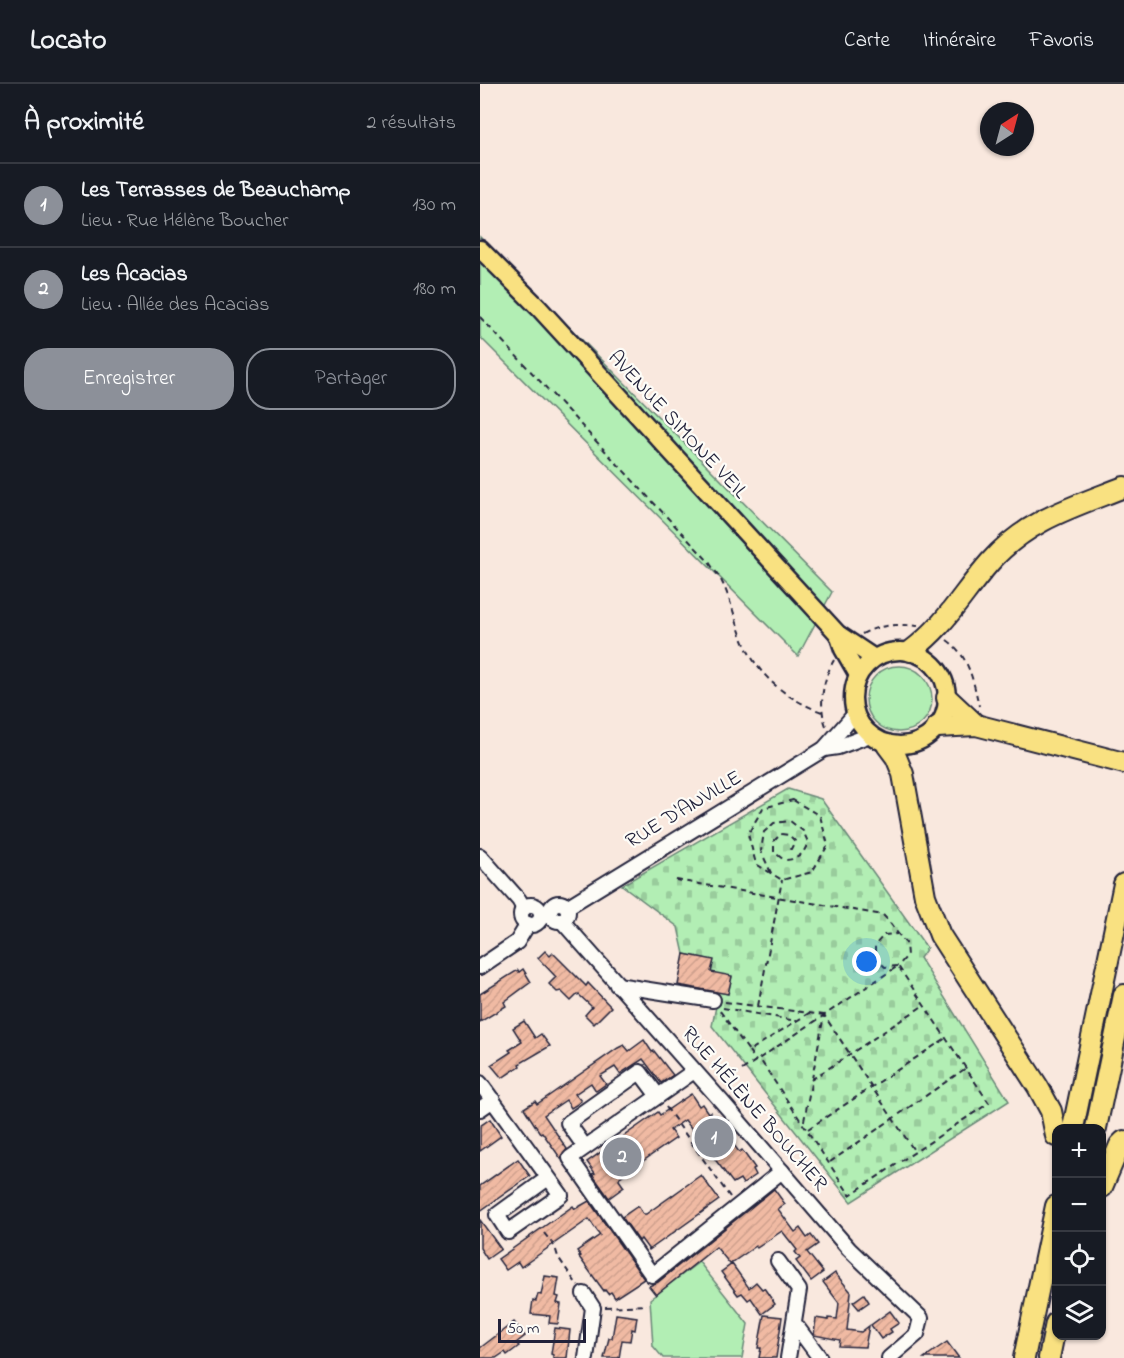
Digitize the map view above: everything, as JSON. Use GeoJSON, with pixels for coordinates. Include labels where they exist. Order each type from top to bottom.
{"type":"FeatureCollection","features":[{"type":"Feature","properties":{"kind":"highway"},"geometry":{"type":"LineString","coordinates":[[911,651],[942,624],[990,562],[1024,531],[1043,519],[1124,487]]}},
{"type":"Feature","properties":{"kind":"highway"},"geometry":{"type":"LineString","coordinates":[[947,698],[976,725]]}},
{"type":"Feature","properties":{"kind":"highway"},"geometry":{"type":"LineString","coordinates":[[937,727],[976,725],[1124,763]]}},
{"type":"Feature","properties":{"kind":"highway"},"geometry":{"type":"LineString","coordinates":[[879,740],[896,757],[903,774],[925,896],[940,935],[1038,1087],[1051,1111],[1054,1124]]}},
{"type":"Feature","properties":{"kind":"highway"},"geometry":{"type":"LineString","coordinates":[[1074,1124],[1124,884]]}},
{"type":"Feature","properties":{"kind":"highway"},"geometry":{"type":"LineString","coordinates":[[1097,1124],[1124,995]]}},
{"type":"Feature","properties":{"kind":"highway"},"geometry":{"type":"LineString","coordinates":[[1105,1178],[1124,1141]]}},
{"type":"Feature","properties":{"kind":"highway"},"geometry":{"type":"LineString","coordinates":[[1024,1358],[1052,1225]]}},
{"type":"Feature","properties":{"kind":"highway"},"geometry":{"type":"LineString","coordinates":[[1051,1358],[1054,1340]]}},
{"type":"Feature","properties":{"kind":"highway"},"geometry":{"type":"LineString","coordinates":[[1051,1358],[1057,1340]]}},
{"type":"Feature","properties":{"kind":"main road","name":"AVENUE SIMONE VEIL"},"geometry":{"type":"LineString","coordinates":[[480,249],[538,308],[838,634],[874,658]]}},
{"type":"Feature","properties":{"kind":"main road","name":"AVENUE SIMONE VEIL"},"geometry":{"type":"LineString","coordinates":[[838,634],[843,649],[858,675]]}},
{"type":"Feature","properties":{"kind":"main road"},"geometry":{"type":"LineString","coordinates":[[890,651],[911,651],[926,658],[939,670],[945,682],[947,698],[945,713],[937,727],[928,736],[916,742],[879,740],[861,725],[855,714],[852,701],[858,675],[874,658],[890,651]]}},
{"type":"Feature","properties":{"kind":"street","name":"RUE D'ANVILLE"},"geometry":{"type":"LineString","coordinates":[[542,918],[567,915],[567,907],[824,749],[855,714]]}},
{"type":"Feature","properties":{"kind":"street","name":"RUE D'ANVILLE"},"geometry":{"type":"LineString","coordinates":[[824,749],[879,740]]}},
{"type":"Feature","properties":{"kind":"street","name":"RUE HÉLÈNE BOUCHER"},"geometry":{"type":"LineString","coordinates":[[480,856],[519,900],[617,985],[849,1249],[921,1318],[917,1334],[889,1358]]}},
{"type":"Feature","properties":{"kind":"street"},"geometry":{"type":"LineString","coordinates":[[480,967],[517,942],[542,918]]}},
{"type":"Feature","properties":{"kind":"street"},"geometry":{"type":"LineString","coordinates":[[617,985],[713,1000]]}},
{"type":"Feature","properties":{"kind":"street"},"geometry":{"type":"LineString","coordinates":[[694,1071],[570,1158],[652,1275],[782,1172]]}},
{"type":"Feature","properties":{"kind":"street"},"geometry":{"type":"LineString","coordinates":[[585,1147],[568,1123],[640,1072],[658,1096]]}},
{"type":"Feature","properties":{"kind":"street"},"geometry":{"type":"LineString","coordinates":[[480,1083],[548,1178]]}},
{"type":"Feature","properties":{"kind":"street"},"geometry":{"type":"LineString","coordinates":[[480,1109],[493,1100]]}},
{"type":"Feature","properties":{"kind":"street"},"geometry":{"type":"LineString","coordinates":[[778,1261],[799,1290],[788,1358]]}},
{"type":"Feature","properties":{"kind":"street"},"geometry":{"type":"LineString","coordinates":[[584,1294],[593,1308],[586,1358]]}},
{"type":"Feature","properties":{"kind":"street"},"geometry":{"type":"LineString","coordinates":[[794,1323],[820,1358]]}},
{"type":"Feature","properties":{"kind":"path"},"geometry":{"type":"LineString","coordinates":[[480,316],[709,562],[722,581],[748,652],[765,676],[787,695],[805,706],[822,712]]}},
{"type":"Feature","properties":{"kind":"path"},"geometry":{"type":"LineString","coordinates":[[793,800],[820,816],[828,845],[812,872],[782,880],[756,864],[748,834],[763,808],[793,800]]}},
{"type":"Feature","properties":{"kind":"path"},"geometry":{"type":"LineString","coordinates":[[771,873],[761,851],[764,832],[774,823],[790,821],[802,831],[808,842],[804,853],[794,860],[784,860],[774,852],[774,841],[781,834],[789,835],[795,841],[791,849],[786,849]]}},
{"type":"Feature","properties":{"kind":"path"},"geometry":{"type":"LineString","coordinates":[[676,880],[883,915],[906,943],[907,956],[898,966],[742,1070]]}},
{"type":"Feature","properties":{"kind":"path"},"geometry":{"type":"LineString","coordinates":[[758,1006],[782,880]]}},
{"type":"Feature","properties":{"kind":"path"},"geometry":{"type":"LineString","coordinates":[[542,918],[540,928],[530,936],[542,918]]}},
{"type":"Feature","properties":{"kind":"path"},"geometry":{"type":"LineString","coordinates":[[897,934],[884,935],[875,945],[875,958],[885,967],[898,966]]}},
{"type":"Feature","properties":{"kind":"path"},"geometry":{"type":"LineString","coordinates":[[797,1021],[721,1008],[719,1010],[803,1123],[850,1195],[989,1103],[898,966]]}},
{"type":"Feature","properties":{"kind":"path"},"geometry":{"type":"LineString","coordinates":[[713,1000],[824,1015],[870,1088],[915,1152]]}},
{"type":"Feature","properties":{"kind":"path"},"geometry":{"type":"LineString","coordinates":[[811,1080],[924,1005]]}},
{"type":"Feature","properties":{"kind":"path"},"geometry":{"type":"LineString","coordinates":[[748,1051],[809,1013]]}},
{"type":"Feature","properties":{"kind":"path"},"geometry":{"type":"LineString","coordinates":[[803,1123],[824,1015]]}},
{"type":"Feature","properties":{"kind":"path"},"geometry":{"type":"LineString","coordinates":[[807,1129],[946,1038]]}},
{"type":"Feature","properties":{"kind":"path"},"geometry":{"type":"LineString","coordinates":[[829,1162],[966,1068]]}},
{"type":"Feature","properties":{"kind":"path"},"geometry":{"type":"LineString","coordinates":[[658,1096],[737,1207]]}},
{"type":"Feature","properties":{"kind":"path"},"geometry":{"type":"LineString","coordinates":[[544,1233],[584,1294]]}},
{"type":"Feature","properties":{"kind":"path"},"geometry":{"type":"LineString","coordinates":[[593,1308],[647,1305]]}},
{"type":"Feature","properties":{"kind":"green space"},"geometry":{"type":"Polygon","coordinates":[[[480,237],[832,592],[798,656],[480,337],[480,237]]]}},
{"type":"Feature","properties":{"kind":"green space"},"geometry":{"type":"Polygon","coordinates":[[[892,666],[906,666],[918,671],[927,680],[932,699],[930,712],[923,723],[906,732],[892,732],[880,727],[871,718],[866,706],[866,692],[871,680],[880,671],[892,666]]]}},
{"type":"Feature","properties":{"kind":"green space"},"geometry":{"type":"Polygon","coordinates":[[[788,789],[821,799],[927,948],[920,958],[1009,1101],[851,1202],[712,1026],[719,992],[728,994],[732,977],[711,975],[713,960],[684,954],[678,927],[622,885],[788,789]]]}},
{"type":"Feature","properties":{"kind":"green space"},"geometry":{"type":"Polygon","coordinates":[[[699,1262],[748,1324],[742,1358],[663,1358],[653,1346],[650,1299],[699,1262]]]}},
{"type":"Feature","properties":{"kind":"building"},"geometry":{"type":"Polygon","coordinates":[[[545,951],[550,956],[553,953],[586,986],[588,983],[611,1007],[594,1024],[585,1015],[592,1007],[578,994],[571,1001],[549,984],[556,977],[538,958],[545,951]]]}},
{"type":"Feature","properties":{"kind":"building"},"geometry":{"type":"Polygon","coordinates":[[[684,954],[714,960],[711,972],[732,976],[728,994],[678,985],[684,954]]]}},
{"type":"Feature","properties":{"kind":"building"},"geometry":{"type":"Polygon","coordinates":[[[523,969],[531,982],[504,1002],[506,1006],[480,1022],[480,994],[523,969]]]}},
{"type":"Feature","properties":{"kind":"building"},"geometry":{"type":"Polygon","coordinates":[[[524,1021],[535,1038],[541,1034],[550,1046],[519,1064],[520,1066],[502,1078],[491,1065],[522,1042],[513,1028],[524,1021]]]}},
{"type":"Feature","properties":{"kind":"building"},"geometry":{"type":"Polygon","coordinates":[[[644,1040],[673,1075],[661,1083],[643,1059],[620,1074],[615,1067],[600,1076],[606,1084],[596,1091],[591,1083],[575,1094],[581,1101],[576,1105],[571,1108],[566,1100],[544,1115],[567,1149],[561,1159],[524,1108],[535,1101],[537,1104],[618,1048],[624,1045],[629,1051],[644,1040]]]}},
{"type":"Feature","properties":{"kind":"building"},"geometry":{"type":"Polygon","coordinates":[[[691,1094],[699,1106],[702,1104],[708,1113],[710,1112],[739,1152],[742,1150],[755,1168],[753,1169],[756,1175],[743,1184],[740,1179],[733,1183],[685,1120],[670,1130],[676,1138],[620,1177],[619,1180],[624,1187],[609,1198],[592,1174],[595,1173],[587,1162],[658,1112],[660,1115],[691,1094]]]}},
{"type":"Feature","properties":{"kind":"building"},"geometry":{"type":"Polygon","coordinates":[[[490,1119],[501,1136],[480,1151],[480,1126],[490,1119]]]}},
{"type":"Feature","properties":{"kind":"building"},"geometry":{"type":"Polygon","coordinates":[[[518,1159],[530,1176],[480,1211],[480,1186],[518,1159]]]}},
{"type":"Feature","properties":{"kind":"building"},"geometry":{"type":"Polygon","coordinates":[[[701,1175],[719,1200],[649,1250],[641,1239],[639,1241],[622,1217],[638,1206],[643,1214],[646,1214],[701,1175]]]}},
{"type":"Feature","properties":{"kind":"building"},"geometry":{"type":"Polygon","coordinates":[[[774,1189],[785,1204],[778,1209],[795,1232],[800,1228],[807,1238],[811,1235],[818,1244],[807,1252],[823,1272],[811,1281],[796,1261],[800,1258],[795,1252],[797,1250],[782,1231],[730,1264],[716,1247],[656,1295],[649,1286],[658,1282],[774,1189]]]}},
{"type":"Feature","properties":{"kind":"building"},"geometry":{"type":"Polygon","coordinates":[[[589,1201],[644,1279],[615,1298],[611,1292],[608,1294],[604,1291],[577,1251],[600,1235],[589,1219],[521,1267],[518,1262],[506,1270],[498,1259],[573,1206],[575,1209],[589,1201]]]}},
{"type":"Feature","properties":{"kind":"building"},"geometry":{"type":"Polygon","coordinates":[[[480,1220],[501,1249],[487,1259],[480,1248],[480,1220]]]}},
{"type":"Feature","properties":{"kind":"building"},"geometry":{"type":"Polygon","coordinates":[[[732,1264],[749,1288],[756,1282],[762,1289],[764,1288],[775,1304],[762,1314],[751,1298],[748,1300],[742,1293],[738,1295],[721,1272],[732,1264]]]}},
{"type":"Feature","properties":{"kind":"building"},"geometry":{"type":"Polygon","coordinates":[[[835,1273],[851,1292],[847,1330],[861,1332],[869,1326],[865,1347],[839,1346],[840,1340],[814,1335],[816,1318],[837,1319],[839,1303],[823,1282],[835,1273]]]}},
{"type":"Feature","properties":{"kind":"building"},"geometry":{"type":"Polygon","coordinates":[[[545,1276],[559,1278],[556,1296],[559,1297],[557,1303],[561,1304],[558,1324],[549,1323],[550,1316],[531,1314],[533,1300],[536,1301],[538,1294],[541,1295],[545,1276]]]}},
{"type":"Feature","properties":{"kind":"building"},"geometry":{"type":"Polygon","coordinates":[[[864,1294],[869,1302],[859,1309],[853,1302],[864,1294]]]}},
{"type":"Feature","properties":{"kind":"building"},"geometry":{"type":"Polygon","coordinates":[[[890,1311],[899,1323],[890,1329],[892,1332],[881,1339],[871,1325],[890,1311]]]}},
{"type":"Feature","properties":{"kind":"building"},"geometry":{"type":"Polygon","coordinates":[[[616,1314],[637,1317],[635,1330],[632,1329],[630,1341],[622,1340],[619,1358],[604,1358],[609,1338],[612,1338],[616,1314]]]}},
{"type":"Feature","properties":{"kind":"building"},"geometry":{"type":"Polygon","coordinates":[[[764,1315],[782,1317],[776,1358],[759,1358],[761,1348],[758,1348],[764,1315]]]}},
{"type":"Feature","properties":{"kind":"building"},"geometry":{"type":"Polygon","coordinates":[[[514,1322],[525,1336],[516,1343],[519,1346],[507,1355],[505,1352],[496,1358],[480,1358],[480,1348],[514,1322]]]}},
{"type":"Feature","properties":{"kind":"building"},"geometry":{"type":"Polygon","coordinates":[[[555,1328],[570,1330],[567,1358],[553,1358],[551,1354],[555,1328]]]}},
{"type":"Feature","properties":{"kind":"building"},"geometry":{"type":"Polygon","coordinates":[[[947,1342],[959,1358],[924,1358],[938,1348],[947,1342]]]}},
{"type":"Feature","properties":{"kind":"place","name":"Les Terrasses de Beauchamp"},"geometry":{"type":"Point","coordinates":[714,1138]}},
{"type":"Feature","properties":{"kind":"place","name":"Les Acacias"},"geometry":{"type":"Point","coordinates":[622,1157]}}]}
